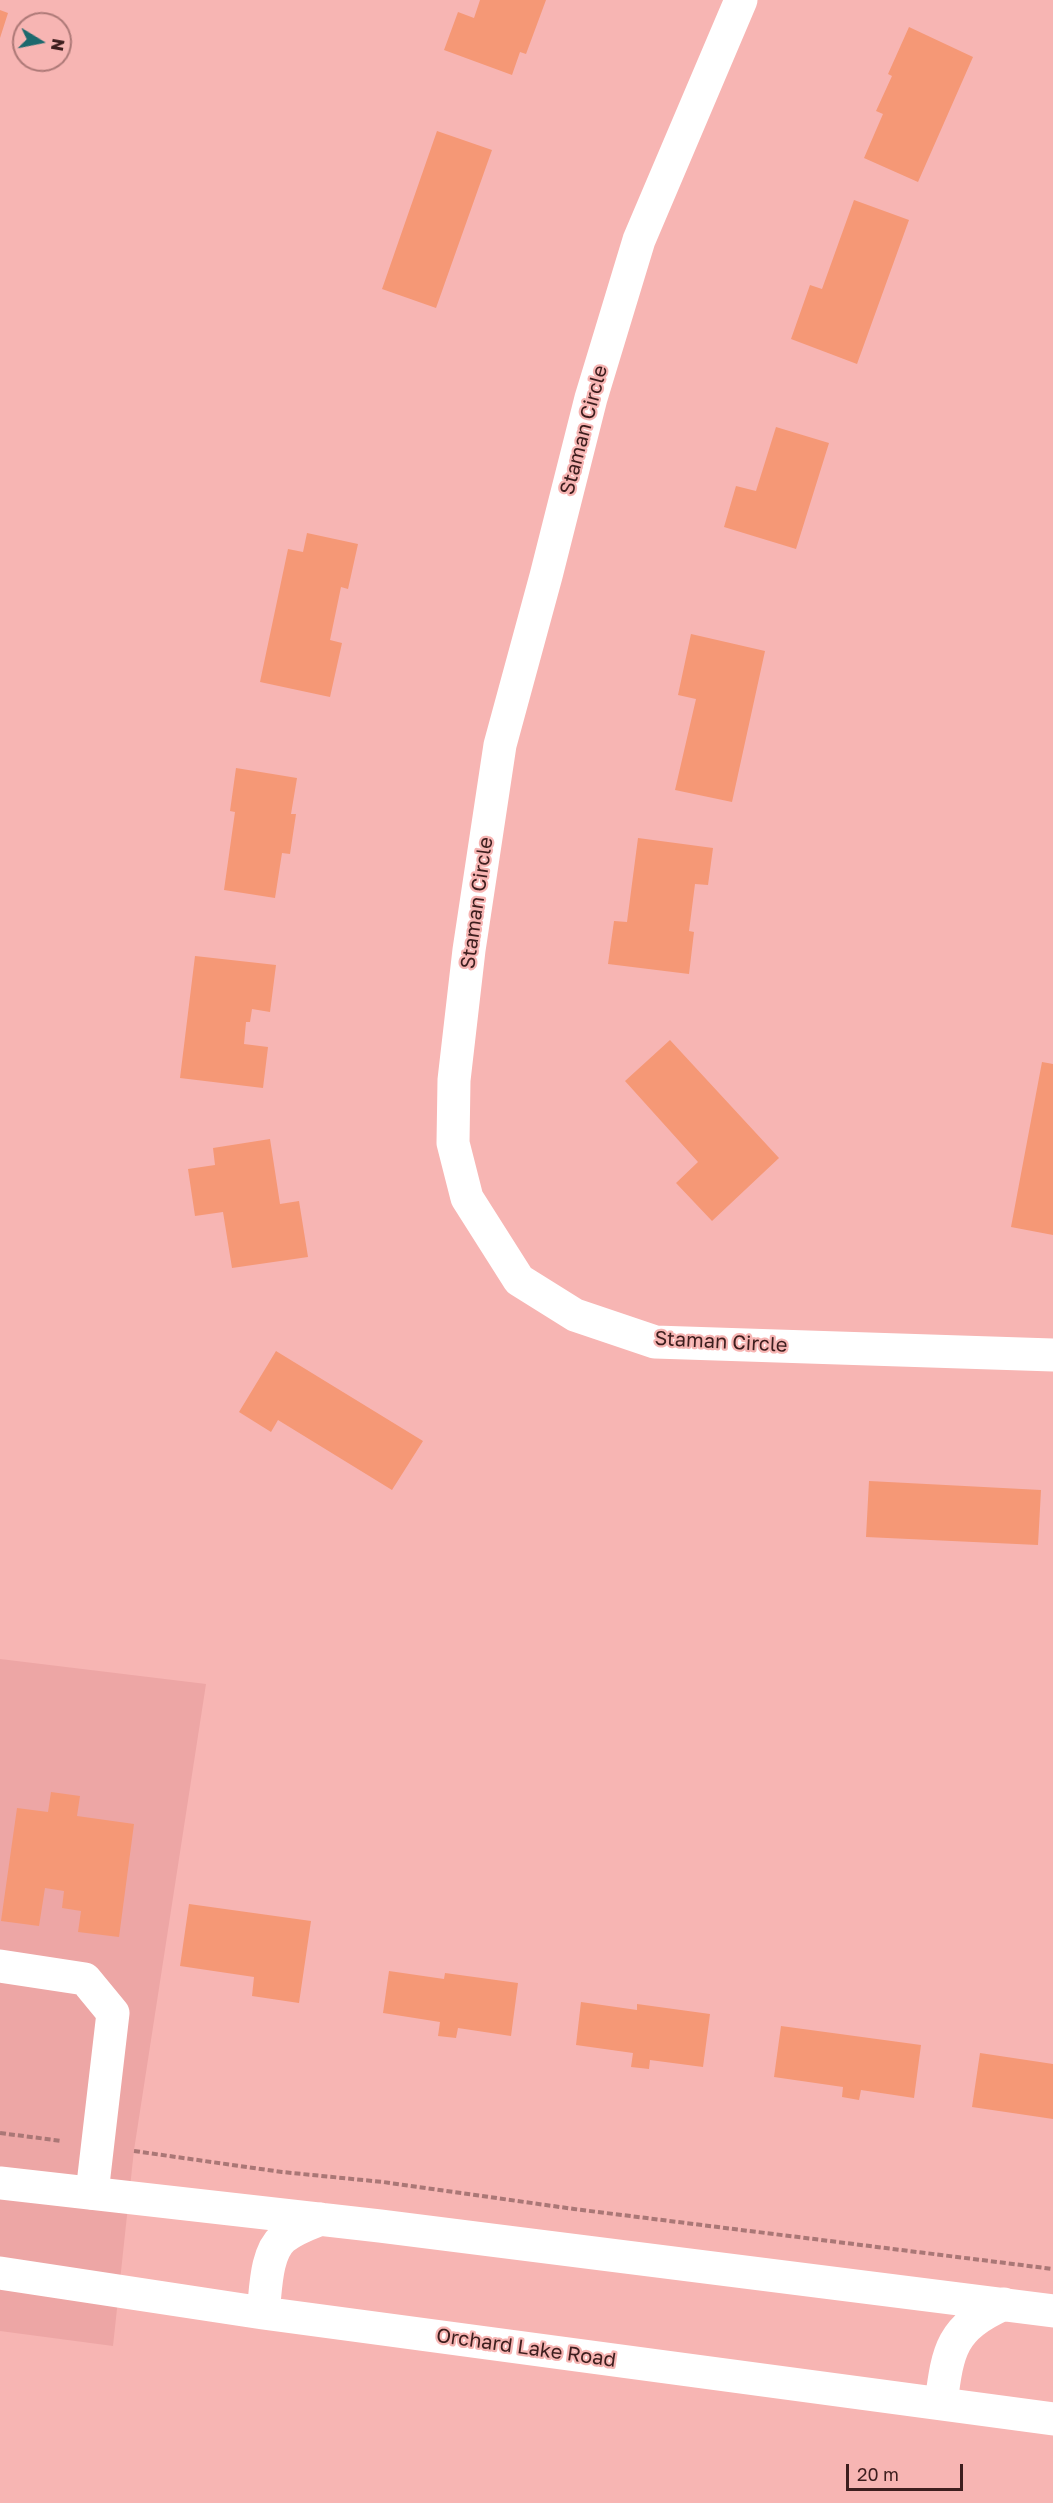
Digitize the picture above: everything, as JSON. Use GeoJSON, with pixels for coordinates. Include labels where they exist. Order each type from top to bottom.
{"type":"FeatureCollection","features":[{"type":"Feature","properties":{"kind":"main road","name":"Staman Circle"},"geometry":{"type":"LineString","coordinates":[[741,0],[639,240],[591,398],[500,745],[469,950],[454,1080],[453,1143],[467,1198],[519,1280],[576,1315],[655,1342],[1053,1355]]}},
{"type":"Feature","properties":{"kind":"main road"},"geometry":{"type":"LineString","coordinates":[[0,1966],[85,1979],[113,2013],[92,2193]]}},
{"type":"Feature","properties":{"kind":"main road"},"geometry":{"type":"LineString","coordinates":[[0,2183],[321,2219],[1053,2311]]}},
{"type":"Feature","properties":{"kind":"main road"},"geometry":{"type":"LineString","coordinates":[[263,2313],[272,2256],[282,2239],[298,2228],[321,2219]]}},
{"type":"Feature","properties":{"kind":"main road","name":"Orchard Lake Road"},"geometry":{"type":"LineString","coordinates":[[0,2273],[263,2313],[1053,2419]]}},
{"type":"Feature","properties":{"kind":"main road"},"geometry":{"type":"LineString","coordinates":[[941,2403],[946,2363],[954,2343],[967,2326],[984,2313],[1005,2304]]}},
{"type":"Feature","properties":{"kind":"path"},"geometry":{"type":"LineString","coordinates":[[0,2133],[1053,2269]]}},
{"type":"Feature","properties":{"kind":"shaded area"},"geometry":{"type":"Polygon","coordinates":[[[0,1659],[206,1684],[134,2150],[113,2346],[0,2331],[0,1659]]]}},
{"type":"Feature","properties":{"kind":"building"},"geometry":{"type":"Polygon","coordinates":[[[480,0],[546,0],[526,54],[520,52],[512,75],[444,50],[458,12],[474,18],[480,0]]]}},
{"type":"Feature","properties":{"kind":"building"},"geometry":{"type":"Polygon","coordinates":[[[0,10],[8,13],[0,38],[0,10]]]}},
{"type":"Feature","properties":{"kind":"building"},"geometry":{"type":"Polygon","coordinates":[[[909,27],[973,57],[918,182],[864,158],[883,114],[876,111],[892,76],[888,74],[909,27]]]}},
{"type":"Feature","properties":{"kind":"building"},"geometry":{"type":"Polygon","coordinates":[[[437,131],[492,150],[436,308],[382,289],[437,131]]]}},
{"type":"Feature","properties":{"kind":"building"},"geometry":{"type":"Polygon","coordinates":[[[854,200],[909,220],[857,364],[791,339],[810,285],[822,289],[854,200]]]}},
{"type":"Feature","properties":{"kind":"building"},"geometry":{"type":"Polygon","coordinates":[[[776,427],[829,443],[796,549],[724,527],[736,486],[756,491],[776,427]]]}},
{"type":"Feature","properties":{"kind":"building"},"geometry":{"type":"Polygon","coordinates":[[[307,533],[358,544],[348,589],[341,587],[330,640],[342,643],[330,697],[260,682],[288,549],[303,552],[307,533]]]}},
{"type":"Feature","properties":{"kind":"building"},"geometry":{"type":"Polygon","coordinates":[[[691,634],[765,651],[732,802],[675,790],[696,699],[678,695],[691,634]]]}},
{"type":"Feature","properties":{"kind":"building"},"geometry":{"type":"Polygon","coordinates":[[[236,768],[297,778],[291,814],[296,814],[290,854],[282,853],[275,898],[224,890],[235,812],[230,811],[236,768]]]}},
{"type":"Feature","properties":{"kind":"building"},"geometry":{"type":"Polygon","coordinates":[[[638,838],[713,848],[708,885],[695,884],[689,931],[694,932],[689,974],[608,964],[614,921],[627,922],[638,838]]]}},
{"type":"Feature","properties":{"kind":"building"},"geometry":{"type":"Polygon","coordinates":[[[195,956],[276,965],[270,1012],[252,1009],[250,1022],[246,1022],[244,1044],[268,1047],[263,1088],[180,1078],[195,956]]]}},
{"type":"Feature","properties":{"kind":"building"},"geometry":{"type":"Polygon","coordinates":[[[670,1040],[779,1158],[712,1221],[676,1183],[698,1162],[625,1081],[670,1040]]]}},
{"type":"Feature","properties":{"kind":"building"},"geometry":{"type":"Polygon","coordinates":[[[1042,1062],[1053,1064],[1053,1235],[1011,1227],[1042,1062]]]}},
{"type":"Feature","properties":{"kind":"building"},"geometry":{"type":"Polygon","coordinates":[[[270,1139],[280,1204],[299,1201],[308,1257],[232,1268],[223,1212],[195,1216],[188,1169],[215,1165],[213,1148],[270,1139]]]}},
{"type":"Feature","properties":{"kind":"building"},"geometry":{"type":"Polygon","coordinates":[[[276,1351],[423,1441],[392,1490],[278,1420],[271,1432],[239,1412],[276,1351]]]}},
{"type":"Feature","properties":{"kind":"building"},"geometry":{"type":"Polygon","coordinates":[[[869,1481],[1041,1490],[1038,1545],[866,1537],[869,1481]]]}},
{"type":"Feature","properties":{"kind":"building"},"geometry":{"type":"Polygon","coordinates":[[[51,1792],[80,1796],[77,1816],[134,1824],[119,1937],[78,1932],[81,1911],[62,1908],[64,1891],[45,1888],[39,1926],[1,1921],[17,1808],[48,1812],[51,1792]]]}},
{"type":"Feature","properties":{"kind":"building"},"geometry":{"type":"Polygon","coordinates":[[[189,1904],[311,1921],[299,2003],[252,1996],[254,1977],[180,1966],[189,1904]]]}},
{"type":"Feature","properties":{"kind":"building"},"geometry":{"type":"Polygon","coordinates":[[[389,1971],[444,1979],[445,1973],[518,1983],[511,2036],[458,2028],[456,2038],[438,2036],[440,2022],[383,2013],[389,1971]]]}},
{"type":"Feature","properties":{"kind":"building"},"geometry":{"type":"Polygon","coordinates":[[[581,2002],[637,2010],[637,2004],[710,2014],[703,2067],[650,2060],[649,2069],[631,2067],[633,2053],[576,2045],[581,2002]]]}},
{"type":"Feature","properties":{"kind":"building"},"geometry":{"type":"Polygon","coordinates":[[[781,2026],[921,2045],[914,2098],[861,2090],[859,2100],[842,2097],[843,2087],[774,2077],[781,2026]]]}},
{"type":"Feature","properties":{"kind":"building"},"geometry":{"type":"Polygon","coordinates":[[[980,2053],[1053,2064],[1053,2119],[972,2107],[980,2053]]]}}]}
